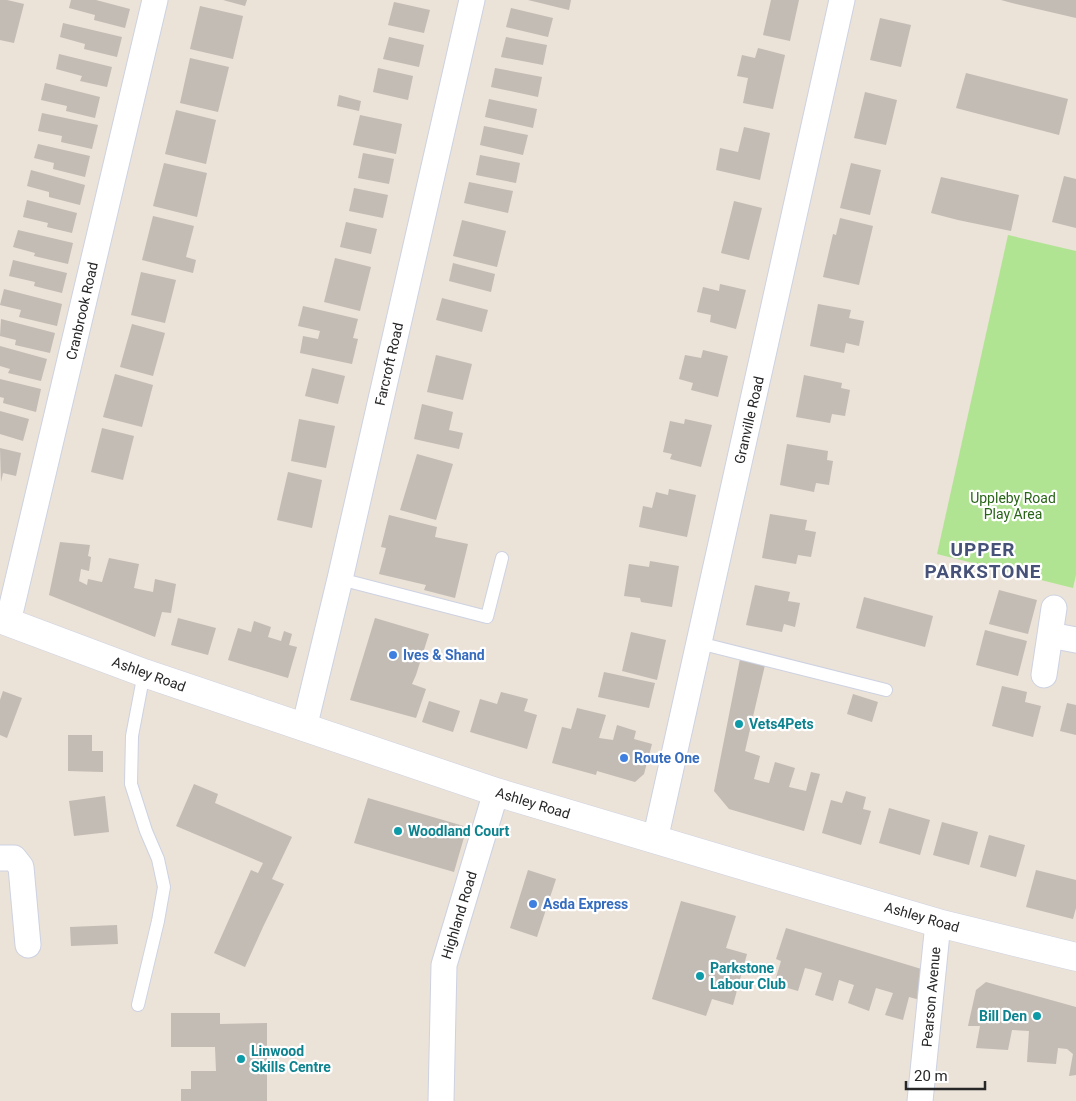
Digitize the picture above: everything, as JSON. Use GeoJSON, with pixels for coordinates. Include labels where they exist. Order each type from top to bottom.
{"type":"FeatureCollection","features":[{"type":"Feature","properties":{"kind":"main road","name":"Ashley Road"},"geometry":{"type":"LineString","coordinates":[[4,620],[144,673],[496,792],[938,922],[1076,958]]}},
{"type":"Feature","properties":{"kind":"street","name":"Cranbrook Road"},"geometry":{"type":"LineString","coordinates":[[4,620],[155,0]]}},
{"type":"Feature","properties":{"kind":"street","name":"Farcroft Road"},"geometry":{"type":"LineString","coordinates":[[304,728],[340,579],[472,0]]}},
{"type":"Feature","properties":{"kind":"street","name":"Granville Road"},"geometry":{"type":"LineString","coordinates":[[655,840],[842,0]]}},
{"type":"Feature","properties":{"kind":"street"},"geometry":{"type":"LineString","coordinates":[[1044,675],[1054,608]]}},
{"type":"Feature","properties":{"kind":"street"},"geometry":{"type":"LineString","coordinates":[[1050,635],[1076,640]]}},
{"type":"Feature","properties":{"kind":"street","name":"Highland Road"},"geometry":{"type":"LineString","coordinates":[[441,1101],[444,965],[496,792]]}},
{"type":"Feature","properties":{"kind":"street"},"geometry":{"type":"LineString","coordinates":[[0,858],[14,858],[21,867],[28,945]]}},
{"type":"Feature","properties":{"kind":"street","name":"Pearson Avenue"},"geometry":{"type":"LineString","coordinates":[[920,1101],[938,922]]}},
{"type":"Feature","properties":{"kind":"lane"},"geometry":{"type":"LineString","coordinates":[[340,579],[487,617],[502,558]]}},
{"type":"Feature","properties":{"kind":"lane"},"geometry":{"type":"LineString","coordinates":[[699,643],[886,690]]}},
{"type":"Feature","properties":{"kind":"lane"},"geometry":{"type":"LineString","coordinates":[[138,1005],[164,887],[158,859],[146,831],[131,784],[132,736],[144,673]]}},
{"type":"Feature","properties":{"kind":"green space","name":"Uppleby Road Play Area"},"geometry":{"type":"Polygon","coordinates":[[[1008,235],[1076,251],[1076,575],[1073,588],[937,554],[1008,235]]]}},
{"type":"Feature","properties":{"kind":"building"},"geometry":{"type":"Polygon","coordinates":[[[0,0],[24,4],[14,43],[0,40],[0,0]]]}},
{"type":"Feature","properties":{"kind":"building"},"geometry":{"type":"Polygon","coordinates":[[[71,0],[96,0],[130,9],[125,28],[94,20],[95,15],[69,8],[71,0]]]}},
{"type":"Feature","properties":{"kind":"building"},"geometry":{"type":"Polygon","coordinates":[[[223,0],[247,0],[245,6],[223,0]]]}},
{"type":"Feature","properties":{"kind":"building"},"geometry":{"type":"Polygon","coordinates":[[[528,0],[571,0],[569,10],[528,0]]]}},
{"type":"Feature","properties":{"kind":"building"},"geometry":{"type":"Polygon","coordinates":[[[771,0],[799,0],[790,41],[763,35],[771,0]]]}},
{"type":"Feature","properties":{"kind":"building"},"geometry":{"type":"Polygon","coordinates":[[[1001,0],[1076,0],[1076,18],[1012,3],[1001,0]]]}},
{"type":"Feature","properties":{"kind":"building"},"geometry":{"type":"Polygon","coordinates":[[[394,2],[430,10],[424,33],[388,25],[394,2]]]}},
{"type":"Feature","properties":{"kind":"building"},"geometry":{"type":"Polygon","coordinates":[[[200,6],[243,16],[233,59],[190,49],[200,6]]]}},
{"type":"Feature","properties":{"kind":"building"},"geometry":{"type":"Polygon","coordinates":[[[511,8],[553,18],[548,37],[506,27],[511,8]]]}},
{"type":"Feature","properties":{"kind":"building"},"geometry":{"type":"Polygon","coordinates":[[[880,18],[911,25],[901,67],[870,60],[880,18]]]}},
{"type":"Feature","properties":{"kind":"building"},"geometry":{"type":"Polygon","coordinates":[[[63,23],[122,37],[117,57],[84,49],[85,44],[60,37],[63,23]]]}},
{"type":"Feature","properties":{"kind":"building"},"geometry":{"type":"Polygon","coordinates":[[[389,37],[424,45],[419,67],[383,59],[389,37]]]}},
{"type":"Feature","properties":{"kind":"building"},"geometry":{"type":"Polygon","coordinates":[[[506,37],[547,45],[543,65],[501,57],[506,37]]]}},
{"type":"Feature","properties":{"kind":"building"},"geometry":{"type":"Polygon","coordinates":[[[758,48],[785,55],[773,109],[743,103],[748,78],[737,76],[742,55],[755,58],[758,48]]]}},
{"type":"Feature","properties":{"kind":"building"},"geometry":{"type":"Polygon","coordinates":[[[59,54],[112,67],[107,87],[80,81],[82,76],[56,69],[59,54]]]}},
{"type":"Feature","properties":{"kind":"building"},"geometry":{"type":"Polygon","coordinates":[[[190,58],[229,67],[218,112],[180,103],[190,58]]]}},
{"type":"Feature","properties":{"kind":"building"},"geometry":{"type":"Polygon","coordinates":[[[378,68],[413,76],[408,100],[373,92],[378,68]]]}},
{"type":"Feature","properties":{"kind":"building"},"geometry":{"type":"Polygon","coordinates":[[[495,68],[542,77],[538,97],[491,87],[495,68]]]}},
{"type":"Feature","properties":{"kind":"building"},"geometry":{"type":"Polygon","coordinates":[[[966,73],[1068,99],[1059,135],[956,108],[966,73]]]}},
{"type":"Feature","properties":{"kind":"building"},"geometry":{"type":"Polygon","coordinates":[[[45,83],[100,97],[95,118],[66,111],[67,106],[41,100],[45,83]]]}},
{"type":"Feature","properties":{"kind":"building"},"geometry":{"type":"Polygon","coordinates":[[[865,92],[897,100],[886,145],[854,138],[865,92]]]}},
{"type":"Feature","properties":{"kind":"building"},"geometry":{"type":"Polygon","coordinates":[[[339,95],[361,101],[359,111],[337,106],[339,95]]]}},
{"type":"Feature","properties":{"kind":"building"},"geometry":{"type":"Polygon","coordinates":[[[489,99],[537,109],[533,128],[485,117],[489,99]]]}},
{"type":"Feature","properties":{"kind":"building"},"geometry":{"type":"Polygon","coordinates":[[[176,110],[216,120],[206,164],[165,154],[176,110]]]}},
{"type":"Feature","properties":{"kind":"building"},"geometry":{"type":"Polygon","coordinates":[[[42,113],[98,125],[92,149],[61,142],[62,136],[38,131],[42,113]]]}},
{"type":"Feature","properties":{"kind":"building"},"geometry":{"type":"Polygon","coordinates":[[[360,115],[402,124],[396,154],[353,145],[360,115]]]}},
{"type":"Feature","properties":{"kind":"building"},"geometry":{"type":"Polygon","coordinates":[[[484,126],[528,135],[523,155],[480,145],[484,126]]]}},
{"type":"Feature","properties":{"kind":"building"},"geometry":{"type":"Polygon","coordinates":[[[744,127],[770,133],[760,180],[716,170],[720,148],[738,152],[744,127]]]}},
{"type":"Feature","properties":{"kind":"building"},"geometry":{"type":"Polygon","coordinates":[[[38,144],[90,156],[85,177],[53,169],[54,163],[34,158],[38,144]]]}},
{"type":"Feature","properties":{"kind":"building"},"geometry":{"type":"Polygon","coordinates":[[[363,153],[394,159],[389,184],[358,178],[363,153]]]}},
{"type":"Feature","properties":{"kind":"building"},"geometry":{"type":"Polygon","coordinates":[[[480,155],[520,163],[516,183],[476,175],[480,155]]]}},
{"type":"Feature","properties":{"kind":"building"},"geometry":{"type":"Polygon","coordinates":[[[164,163],[207,173],[197,217],[153,206],[164,163]]]}},
{"type":"Feature","properties":{"kind":"building"},"geometry":{"type":"Polygon","coordinates":[[[851,163],[881,170],[870,215],[840,208],[851,163]]]}},
{"type":"Feature","properties":{"kind":"building"},"geometry":{"type":"Polygon","coordinates":[[[31,170],[85,185],[80,205],[49,197],[49,192],[27,186],[31,170]]]}},
{"type":"Feature","properties":{"kind":"building"},"geometry":{"type":"Polygon","coordinates":[[[1064,176],[1076,179],[1076,228],[1052,222],[1064,176]]]}},
{"type":"Feature","properties":{"kind":"building"},"geometry":{"type":"Polygon","coordinates":[[[941,177],[1019,195],[1011,231],[931,213],[941,177]]]}},
{"type":"Feature","properties":{"kind":"building"},"geometry":{"type":"Polygon","coordinates":[[[469,182],[513,191],[508,213],[464,203],[469,182]]]}},
{"type":"Feature","properties":{"kind":"building"},"geometry":{"type":"Polygon","coordinates":[[[354,188],[388,195],[383,218],[349,211],[354,188]]]}},
{"type":"Feature","properties":{"kind":"building"},"geometry":{"type":"Polygon","coordinates":[[[27,200],[77,213],[72,233],[47,227],[48,223],[23,217],[27,200]]]}},
{"type":"Feature","properties":{"kind":"building"},"geometry":{"type":"Polygon","coordinates":[[[734,201],[762,208],[749,260],[721,253],[734,201]]]}},
{"type":"Feature","properties":{"kind":"building"},"geometry":{"type":"Polygon","coordinates":[[[153,216],[194,226],[186,257],[196,260],[193,273],[142,260],[153,216]]]}},
{"type":"Feature","properties":{"kind":"building"},"geometry":{"type":"Polygon","coordinates":[[[840,218],[873,226],[859,285],[823,277],[833,234],[836,235],[840,218]]]}},
{"type":"Feature","properties":{"kind":"building"},"geometry":{"type":"Polygon","coordinates":[[[462,220],[506,231],[497,267],[453,256],[462,220]]]}},
{"type":"Feature","properties":{"kind":"building"},"geometry":{"type":"Polygon","coordinates":[[[346,222],[377,229],[371,254],[340,247],[346,222]]]}},
{"type":"Feature","properties":{"kind":"building"},"geometry":{"type":"Polygon","coordinates":[[[18,230],[73,243],[68,264],[34,256],[35,253],[13,247],[18,230]]]}},
{"type":"Feature","properties":{"kind":"building"},"geometry":{"type":"Polygon","coordinates":[[[335,258],[371,267],[360,311],[324,302],[335,258]]]}},
{"type":"Feature","properties":{"kind":"building"},"geometry":{"type":"Polygon","coordinates":[[[13,260],[67,273],[62,293],[34,286],[35,282],[9,276],[13,260]]]}},
{"type":"Feature","properties":{"kind":"building"},"geometry":{"type":"Polygon","coordinates":[[[453,263],[495,274],[491,292],[449,281],[453,263]]]}},
{"type":"Feature","properties":{"kind":"building"},"geometry":{"type":"Polygon","coordinates":[[[141,272],[176,280],[165,323],[131,315],[141,272]]]}},
{"type":"Feature","properties":{"kind":"building"},"geometry":{"type":"Polygon","coordinates":[[[720,284],[746,290],[736,329],[710,322],[711,315],[697,312],[703,287],[719,291],[720,284]]]}},
{"type":"Feature","properties":{"kind":"building"},"geometry":{"type":"Polygon","coordinates":[[[4,289],[62,304],[57,326],[19,317],[21,310],[0,305],[4,289]]]}},
{"type":"Feature","properties":{"kind":"building"},"geometry":{"type":"Polygon","coordinates":[[[442,298],[488,310],[482,332],[436,320],[442,298]]]}},
{"type":"Feature","properties":{"kind":"building"},"geometry":{"type":"Polygon","coordinates":[[[818,304],[851,310],[849,318],[864,321],[859,346],[846,343],[844,353],[810,346],[818,304]]]}},
{"type":"Feature","properties":{"kind":"building"},"geometry":{"type":"Polygon","coordinates":[[[303,306],[358,319],[353,338],[358,339],[352,364],[300,353],[303,336],[318,339],[320,331],[298,326],[303,306]]]}},
{"type":"Feature","properties":{"kind":"building"},"geometry":{"type":"Polygon","coordinates":[[[1,319],[55,333],[50,353],[15,345],[16,340],[0,336],[1,319]]]}},
{"type":"Feature","properties":{"kind":"building"},"geometry":{"type":"Polygon","coordinates":[[[132,324],[165,333],[153,376],[120,367],[132,324]]]}},
{"type":"Feature","properties":{"kind":"building"},"geometry":{"type":"Polygon","coordinates":[[[0,346],[47,359],[41,381],[8,373],[10,369],[0,366],[0,346]]]}},
{"type":"Feature","properties":{"kind":"building"},"geometry":{"type":"Polygon","coordinates":[[[703,350],[728,356],[718,397],[691,390],[693,383],[679,379],[685,355],[701,358],[703,350]]]}},
{"type":"Feature","properties":{"kind":"building"},"geometry":{"type":"Polygon","coordinates":[[[436,355],[472,364],[463,400],[427,392],[436,355]]]}},
{"type":"Feature","properties":{"kind":"building"},"geometry":{"type":"Polygon","coordinates":[[[312,368],[345,376],[338,404],[305,396],[312,368]]]}},
{"type":"Feature","properties":{"kind":"building"},"geometry":{"type":"Polygon","coordinates":[[[115,374],[153,385],[142,427],[103,417],[115,374]]]}},
{"type":"Feature","properties":{"kind":"building"},"geometry":{"type":"Polygon","coordinates":[[[804,375],[842,383],[841,388],[850,390],[845,416],[832,414],[830,423],[796,417],[804,375]]]}},
{"type":"Feature","properties":{"kind":"building"},"geometry":{"type":"Polygon","coordinates":[[[0,379],[41,389],[36,412],[3,403],[4,398],[0,397],[0,379]]]}},
{"type":"Feature","properties":{"kind":"building"},"geometry":{"type":"Polygon","coordinates":[[[422,404],[453,412],[449,430],[463,433],[459,449],[414,439],[422,404]]]}},
{"type":"Feature","properties":{"kind":"building"},"geometry":{"type":"Polygon","coordinates":[[[0,411],[29,419],[23,441],[0,434],[0,411]]]}},
{"type":"Feature","properties":{"kind":"building"},"geometry":{"type":"Polygon","coordinates":[[[299,419],[335,426],[326,468],[291,461],[299,419]]]}},
{"type":"Feature","properties":{"kind":"building"},"geometry":{"type":"Polygon","coordinates":[[[685,419],[712,425],[701,467],[670,459],[672,454],[663,452],[670,421],[684,424],[685,419]]]}},
{"type":"Feature","properties":{"kind":"building"},"geometry":{"type":"Polygon","coordinates":[[[102,428],[134,436],[123,480],[91,472],[102,428]]]}},
{"type":"Feature","properties":{"kind":"building"},"geometry":{"type":"Polygon","coordinates":[[[787,444],[828,451],[827,460],[833,461],[829,485],[816,483],[814,492],[780,485],[787,444]]]}},
{"type":"Feature","properties":{"kind":"building"},"geometry":{"type":"Polygon","coordinates":[[[0,448],[21,453],[16,476],[3,473],[1,482],[0,448]]]}},
{"type":"Feature","properties":{"kind":"building"},"geometry":{"type":"Polygon","coordinates":[[[417,454],[453,464],[436,520],[400,510],[417,454]]]}},
{"type":"Feature","properties":{"kind":"building"},"geometry":{"type":"Polygon","coordinates":[[[288,472],[322,480],[312,528],[277,520],[288,472]]]}},
{"type":"Feature","properties":{"kind":"building"},"geometry":{"type":"Polygon","coordinates":[[[669,489],[696,495],[687,537],[639,527],[643,506],[652,508],[656,492],[668,495],[669,489]]]}},
{"type":"Feature","properties":{"kind":"building"},"geometry":{"type":"Polygon","coordinates":[[[770,514],[807,520],[805,530],[816,532],[811,557],[798,555],[796,564],[762,558],[770,514]]]}},
{"type":"Feature","properties":{"kind":"building"},"geometry":{"type":"Polygon","coordinates":[[[389,515],[437,527],[435,537],[468,544],[455,598],[424,590],[426,585],[379,574],[386,548],[381,547],[389,515]]]}},
{"type":"Feature","properties":{"kind":"building"},"geometry":{"type":"Polygon","coordinates":[[[60,542],[90,545],[88,556],[91,557],[89,571],[81,569],[79,581],[87,585],[88,579],[102,582],[109,558],[139,564],[134,588],[153,592],[155,579],[176,584],[171,613],[162,612],[155,637],[49,595],[60,542]]]}},
{"type":"Feature","properties":{"kind":"building"},"geometry":{"type":"Polygon","coordinates":[[[650,561],[679,566],[672,607],[641,602],[640,598],[624,596],[629,564],[649,567],[650,561]]]}},
{"type":"Feature","properties":{"kind":"building"},"geometry":{"type":"Polygon","coordinates":[[[755,585],[790,592],[788,601],[800,603],[795,627],[784,624],[782,632],[746,625],[755,585]]]}},
{"type":"Feature","properties":{"kind":"building"},"geometry":{"type":"Polygon","coordinates":[[[999,590],[1037,600],[1028,634],[989,624],[999,590]]]}},
{"type":"Feature","properties":{"kind":"building"},"geometry":{"type":"Polygon","coordinates":[[[864,597],[933,616],[925,647],[856,628],[864,597]]]}},
{"type":"Feature","properties":{"kind":"building"},"geometry":{"type":"Polygon","coordinates":[[[178,618],[216,628],[208,655],[171,645],[178,618]]]}},
{"type":"Feature","properties":{"kind":"building","name":"Ives & Shand"},"geometry":{"type":"Polygon","coordinates":[[[375,618],[429,634],[412,684],[426,689],[416,718],[350,700],[375,618]]]}},
{"type":"Feature","properties":{"kind":"building"},"geometry":{"type":"Polygon","coordinates":[[[254,621],[271,627],[268,637],[281,641],[284,631],[292,634],[289,645],[297,647],[288,678],[228,660],[238,628],[251,632],[254,621]]]}},
{"type":"Feature","properties":{"kind":"building"},"geometry":{"type":"Polygon","coordinates":[[[985,630],[1027,641],[1018,676],[976,665],[985,630]]]}},
{"type":"Feature","properties":{"kind":"building"},"geometry":{"type":"Polygon","coordinates":[[[631,632],[666,640],[657,680],[622,671],[631,632]]]}},
{"type":"Feature","properties":{"kind":"building"},"geometry":{"type":"Polygon","coordinates":[[[740,659],[765,665],[745,751],[760,756],[754,779],[769,783],[775,762],[795,768],[789,787],[806,791],[811,772],[820,774],[804,831],[729,809],[714,791],[740,659]]]}},
{"type":"Feature","properties":{"kind":"building"},"geometry":{"type":"Polygon","coordinates":[[[604,672],[655,683],[649,708],[598,697],[604,672]]]}},
{"type":"Feature","properties":{"kind":"building"},"geometry":{"type":"Polygon","coordinates":[[[1002,686],[1027,692],[1025,702],[1041,706],[1033,737],[992,726],[1002,686]]]}},
{"type":"Feature","properties":{"kind":"building"},"geometry":{"type":"Polygon","coordinates":[[[3,691],[22,698],[7,738],[0,735],[0,700],[3,691]]]}},
{"type":"Feature","properties":{"kind":"building"},"geometry":{"type":"Polygon","coordinates":[[[501,692],[528,699],[524,711],[537,715],[527,749],[470,732],[480,699],[497,704],[501,692]]]}},
{"type":"Feature","properties":{"kind":"building"},"geometry":{"type":"Polygon","coordinates":[[[853,694],[878,702],[872,722],[847,714],[853,694]]]}},
{"type":"Feature","properties":{"kind":"building"},"geometry":{"type":"Polygon","coordinates":[[[429,701],[460,711],[453,732],[422,722],[429,701]]]}},
{"type":"Feature","properties":{"kind":"building"},"geometry":{"type":"Polygon","coordinates":[[[1067,703],[1076,705],[1076,735],[1060,731],[1067,703]]]}},
{"type":"Feature","properties":{"kind":"building"},"geometry":{"type":"Polygon","coordinates":[[[577,708],[606,715],[599,738],[613,740],[617,725],[636,731],[634,739],[652,744],[644,774],[635,782],[597,771],[596,775],[552,763],[562,727],[571,729],[577,708]]]}},
{"type":"Feature","properties":{"kind":"building"},"geometry":{"type":"Polygon","coordinates":[[[68,735],[92,735],[92,751],[103,751],[103,772],[68,771],[68,735]]]}},
{"type":"Feature","properties":{"kind":"building"},"geometry":{"type":"Polygon","coordinates":[[[194,784],[218,794],[215,803],[292,837],[272,879],[284,884],[245,967],[214,953],[251,870],[258,873],[263,863],[176,826],[194,784]]]}},
{"type":"Feature","properties":{"kind":"building"},"geometry":{"type":"Polygon","coordinates":[[[846,791],[866,797],[863,809],[871,811],[861,845],[822,833],[831,800],[842,803],[846,791]]]}},
{"type":"Feature","properties":{"kind":"building"},"geometry":{"type":"Polygon","coordinates":[[[105,796],[109,832],[74,836],[69,801],[105,796]]]}},
{"type":"Feature","properties":{"kind":"building","name":"Woodland Court"},"geometry":{"type":"Polygon","coordinates":[[[368,798],[467,827],[454,872],[354,843],[368,798]]]}},
{"type":"Feature","properties":{"kind":"building"},"geometry":{"type":"Polygon","coordinates":[[[889,808],[930,820],[920,855],[879,843],[889,808]]]}},
{"type":"Feature","properties":{"kind":"building"},"geometry":{"type":"Polygon","coordinates":[[[942,822],[978,832],[969,865],[933,855],[942,822]]]}},
{"type":"Feature","properties":{"kind":"building"},"geometry":{"type":"Polygon","coordinates":[[[989,835],[1025,845],[1016,877],[980,867],[989,835]]]}},
{"type":"Feature","properties":{"kind":"building","name":"Asda Express"},"geometry":{"type":"Polygon","coordinates":[[[528,870],[556,879],[537,937],[510,928],[528,870]]]}},
{"type":"Feature","properties":{"kind":"building"},"geometry":{"type":"Polygon","coordinates":[[[1036,870],[1076,880],[1076,908],[1073,919],[1026,907],[1036,870]]]}},
{"type":"Feature","properties":{"kind":"building","name":"Parkstone Labour Club"},"geometry":{"type":"Polygon","coordinates":[[[681,901],[736,916],[726,948],[747,954],[733,1005],[712,999],[706,1016],[652,999],[681,901]]]}},
{"type":"Feature","properties":{"kind":"building"},"geometry":{"type":"Polygon","coordinates":[[[117,925],[118,944],[71,946],[70,927],[117,925]]]}},
{"type":"Feature","properties":{"kind":"building"},"geometry":{"type":"Polygon","coordinates":[[[786,928],[928,971],[920,1000],[909,997],[903,1020],[885,1015],[893,993],[876,988],[869,1011],[848,1003],[854,985],[839,980],[833,1001],[815,995],[822,973],[813,970],[805,968],[798,991],[774,984],[781,961],[776,959],[786,928]]]}},
{"type":"Feature","properties":{"kind":"building"},"geometry":{"type":"Polygon","coordinates":[[[986,982],[1076,1007],[1076,1075],[1069,1076],[1073,1054],[1067,1049],[1058,1048],[1056,1064],[1027,1062],[1029,1031],[1012,1030],[1008,1050],[976,1048],[980,1026],[968,1026],[976,990],[986,982]]]}},
{"type":"Feature","properties":{"kind":"building","name":"Linwood Skills Centre"},"geometry":{"type":"Polygon","coordinates":[[[171,1013],[220,1013],[220,1024],[267,1023],[267,1101],[181,1101],[181,1089],[191,1089],[191,1071],[216,1071],[215,1047],[171,1047],[171,1013]]]}},
{"type":"Feature","properties":{"kind":"place","name":"Ives & Shand"},"geometry":{"type":"Point","coordinates":[393,655]}},
{"type":"Feature","properties":{"kind":"place","name":"Vets4Pets"},"geometry":{"type":"Point","coordinates":[739,724]}},
{"type":"Feature","properties":{"kind":"place","name":"Route One"},"geometry":{"type":"Point","coordinates":[624,758]}},
{"type":"Feature","properties":{"kind":"place","name":"Woodland Court"},"geometry":{"type":"Point","coordinates":[398,831]}},
{"type":"Feature","properties":{"kind":"place","name":"Asda Express"},"geometry":{"type":"Point","coordinates":[533,904]}},
{"type":"Feature","properties":{"kind":"place","name":"Parkstone Labour Club"},"geometry":{"type":"Point","coordinates":[700,976]}},
{"type":"Feature","properties":{"kind":"place","name":"Bill Den"},"geometry":{"type":"Point","coordinates":[1037,1016]}},
{"type":"Feature","properties":{"kind":"place","name":"Linwood Skills Centre"},"geometry":{"type":"Point","coordinates":[241,1059]}},
{"type":"Feature","properties":{"kind":"district","name":"UPPER PARKSTONE"},"geometry":{"type":"Point","coordinates":[983,560]}}]}
